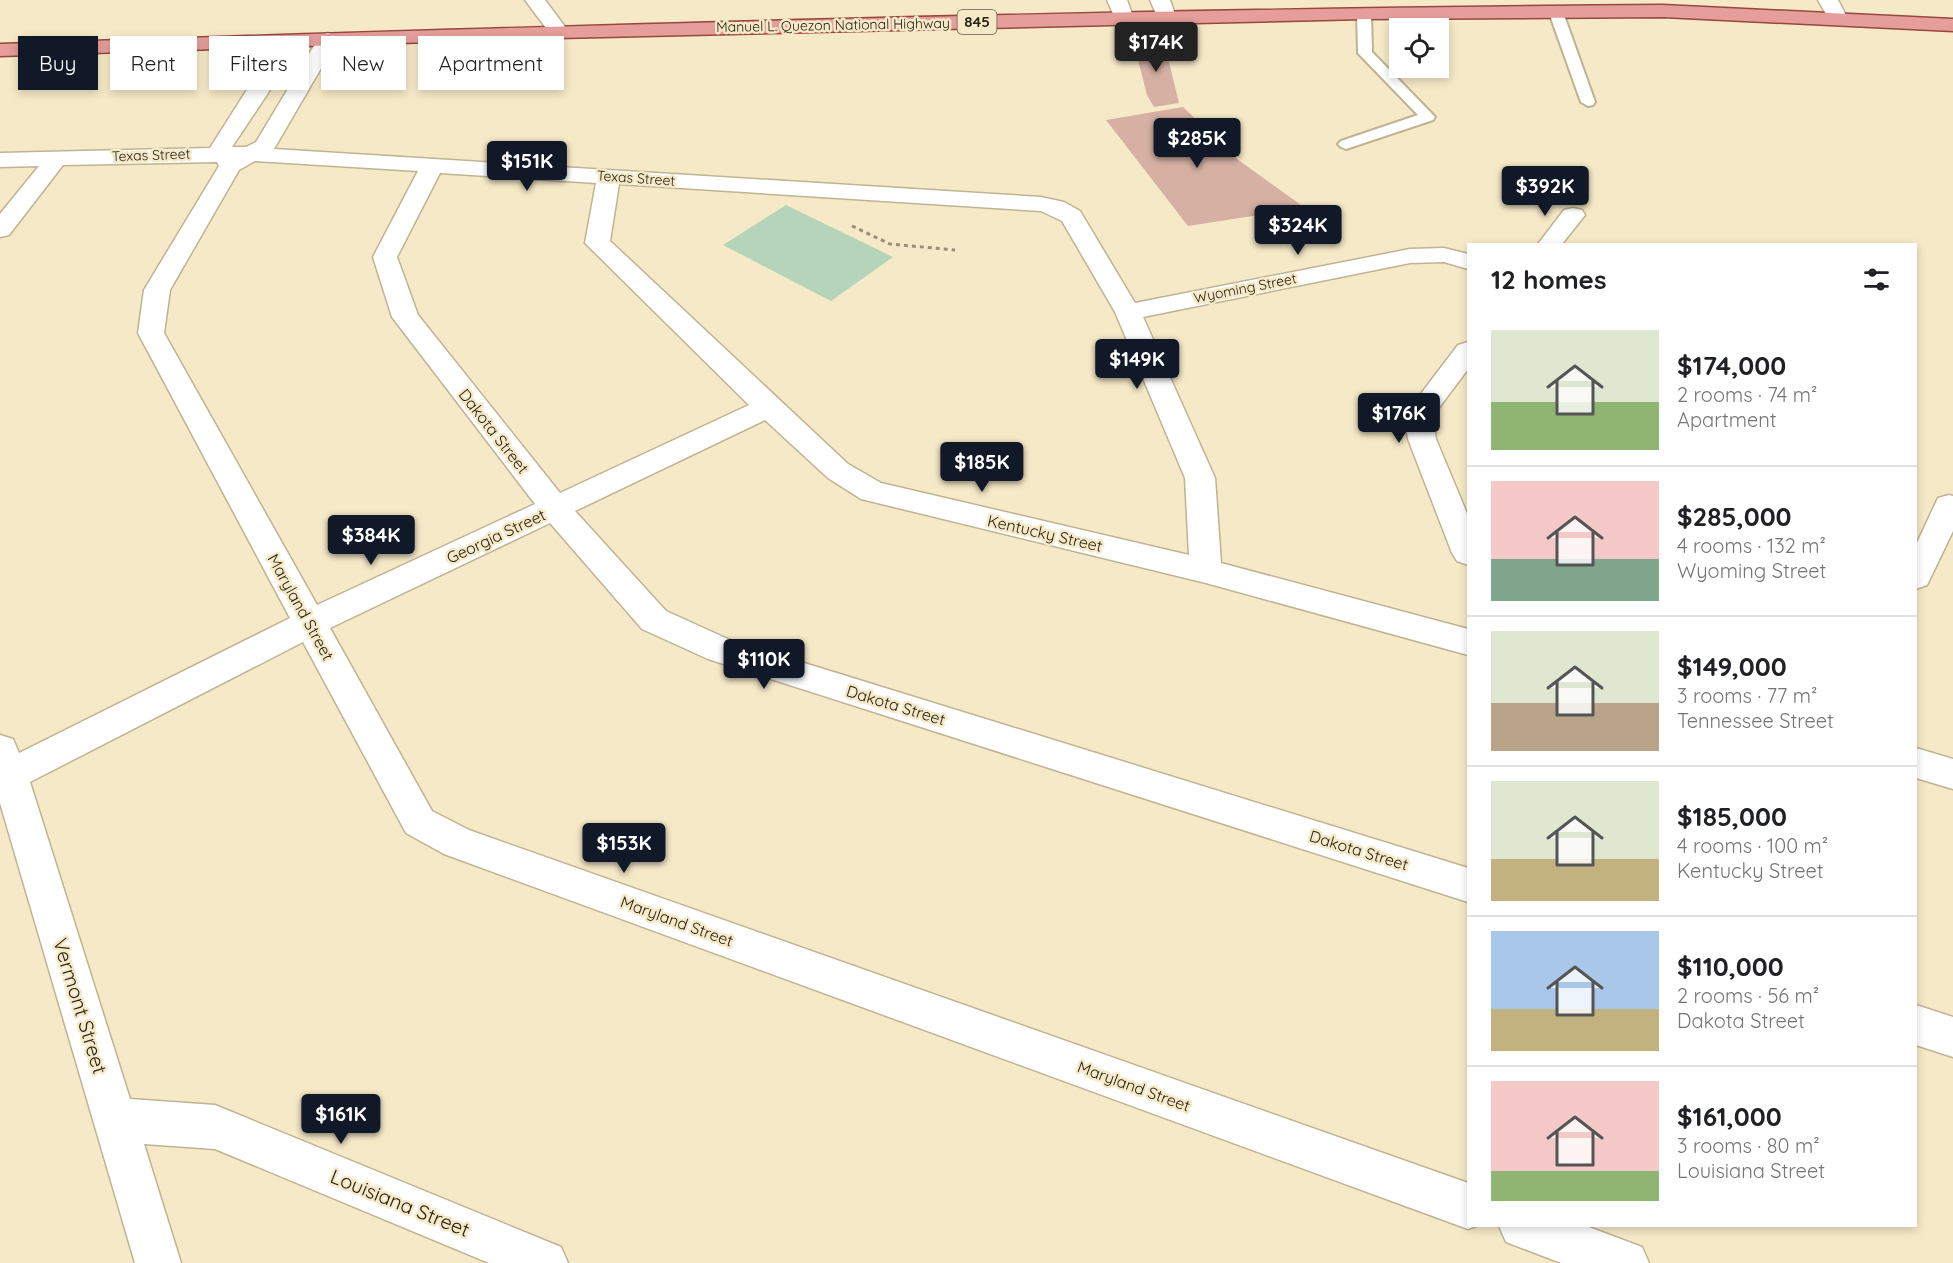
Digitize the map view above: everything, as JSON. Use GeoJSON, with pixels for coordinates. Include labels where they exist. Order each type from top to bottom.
{"type":"FeatureCollection","features":[{"type":"Feature","properties":{"kind":"main road","name":"Manuel L. Quezon National Highway"},"geometry":{"type":"LineString","coordinates":[[406,37],[1121,9],[1364,14],[1663,11],[1953,25]]}},
{"type":"Feature","properties":{"kind":"main road","name":"Manuel L. Quezon National Highway"},"geometry":{"type":"LineString","coordinates":[[0,50],[209,43]]}},
{"type":"Feature","properties":{"kind":"street"},"geometry":{"type":"LineString","coordinates":[[535,0],[559,32]]}},
{"type":"Feature","properties":{"kind":"street"},"geometry":{"type":"LineString","coordinates":[[1828,0],[1838,19]]}},
{"type":"Feature","properties":{"kind":"street","name":"Maryland Street"},"geometry":{"type":"LineString","coordinates":[[321,51],[265,146],[236,157],[157,290],[151,333],[419,822],[457,842],[1467,1206]]}},
{"type":"Feature","properties":{"kind":"street","name":"Maryland Street"},"geometry":{"type":"LineString","coordinates":[[236,157],[221,147],[259,90]]}},
{"type":"Feature","properties":{"kind":"street","name":"Texas Street"},"geometry":{"type":"LineString","coordinates":[[0,160],[236,157],[433,165],[1041,204],[1056,207],[1071,216],[1128,312]]}},
{"type":"Feature","properties":{"kind":"street"},"geometry":{"type":"LineString","coordinates":[[0,230],[57,158]]}},
{"type":"Feature","properties":{"kind":"street","name":"Dakota Street"},"geometry":{"type":"LineString","coordinates":[[433,165],[385,257],[405,317],[555,508],[654,621],[720,650],[1467,885]]}},
{"type":"Feature","properties":{"kind":"street","name":"Kentucky Street"},"geometry":{"type":"LineString","coordinates":[[609,176],[597,243],[838,471],[872,492],[1206,571],[1467,642]]}},
{"type":"Feature","properties":{"kind":"street"},"geometry":{"type":"LineString","coordinates":[[1551,243],[1573,215]]}},
{"type":"Feature","properties":{"kind":"street","name":"Wyoming Street"},"geometry":{"type":"LineString","coordinates":[[1128,312],[1410,256],[1444,255],[1467,261]]}},
{"type":"Feature","properties":{"kind":"street"},"geometry":{"type":"LineString","coordinates":[[1128,312],[1200,478],[1206,571]]}},
{"type":"Feature","properties":{"kind":"street"},"geometry":{"type":"LineString","coordinates":[[1467,352],[1418,416],[1422,439],[1467,551]]}},
{"type":"Feature","properties":{"kind":"street","name":"Georgia Street"},"geometry":{"type":"LineString","coordinates":[[3,768],[768,407]]}},
{"type":"Feature","properties":{"kind":"street"},"geometry":{"type":"LineString","coordinates":[[1917,575],[1949,506]]}},
{"type":"Feature","properties":{"kind":"street"},"geometry":{"type":"LineString","coordinates":[[1917,764],[1953,774]]}},
{"type":"Feature","properties":{"kind":"street","name":"Vermont Street"},"geometry":{"type":"LineString","coordinates":[[3,768],[158,1263]]}},
{"type":"Feature","properties":{"kind":"street"},"geometry":{"type":"LineString","coordinates":[[1917,1025],[1953,1037]]}},
{"type":"Feature","properties":{"kind":"street","name":"Louisiana Street"},"geometry":{"type":"LineString","coordinates":[[115,1120],[215,1127],[545,1263]]}},
{"type":"Feature","properties":{"kind":"street"},"geometry":{"type":"LineString","coordinates":[[1525,1227],[1626,1263]]}},
{"type":"Feature","properties":{"kind":"lane"},"geometry":{"type":"LineString","coordinates":[[1553,11],[1588,102]]}},
{"type":"Feature","properties":{"kind":"lane"},"geometry":{"type":"LineString","coordinates":[[1346,144],[1428,117],[1365,53],[1364,14]]}},
{"type":"Feature","properties":{"kind":"path"},"geometry":{"type":"LineString","coordinates":[[827,190],[826,213],[890,244],[955,250]]}},
{"type":"Feature","properties":{"kind":"green space"},"geometry":{"type":"Polygon","coordinates":[[[786,205],[893,257],[831,301],[723,245],[786,205]]]}},
{"type":"Feature","properties":{"kind":"building"},"geometry":{"type":"Polygon","coordinates":[[[1133,40],[1164,42],[1179,103],[1154,107],[1147,95],[1133,40]]]}},
{"type":"Feature","properties":{"kind":"building"},"geometry":{"type":"Polygon","coordinates":[[[1183,107],[1237,159],[1305,208],[1188,226],[1106,120],[1183,107]]]}}]}
